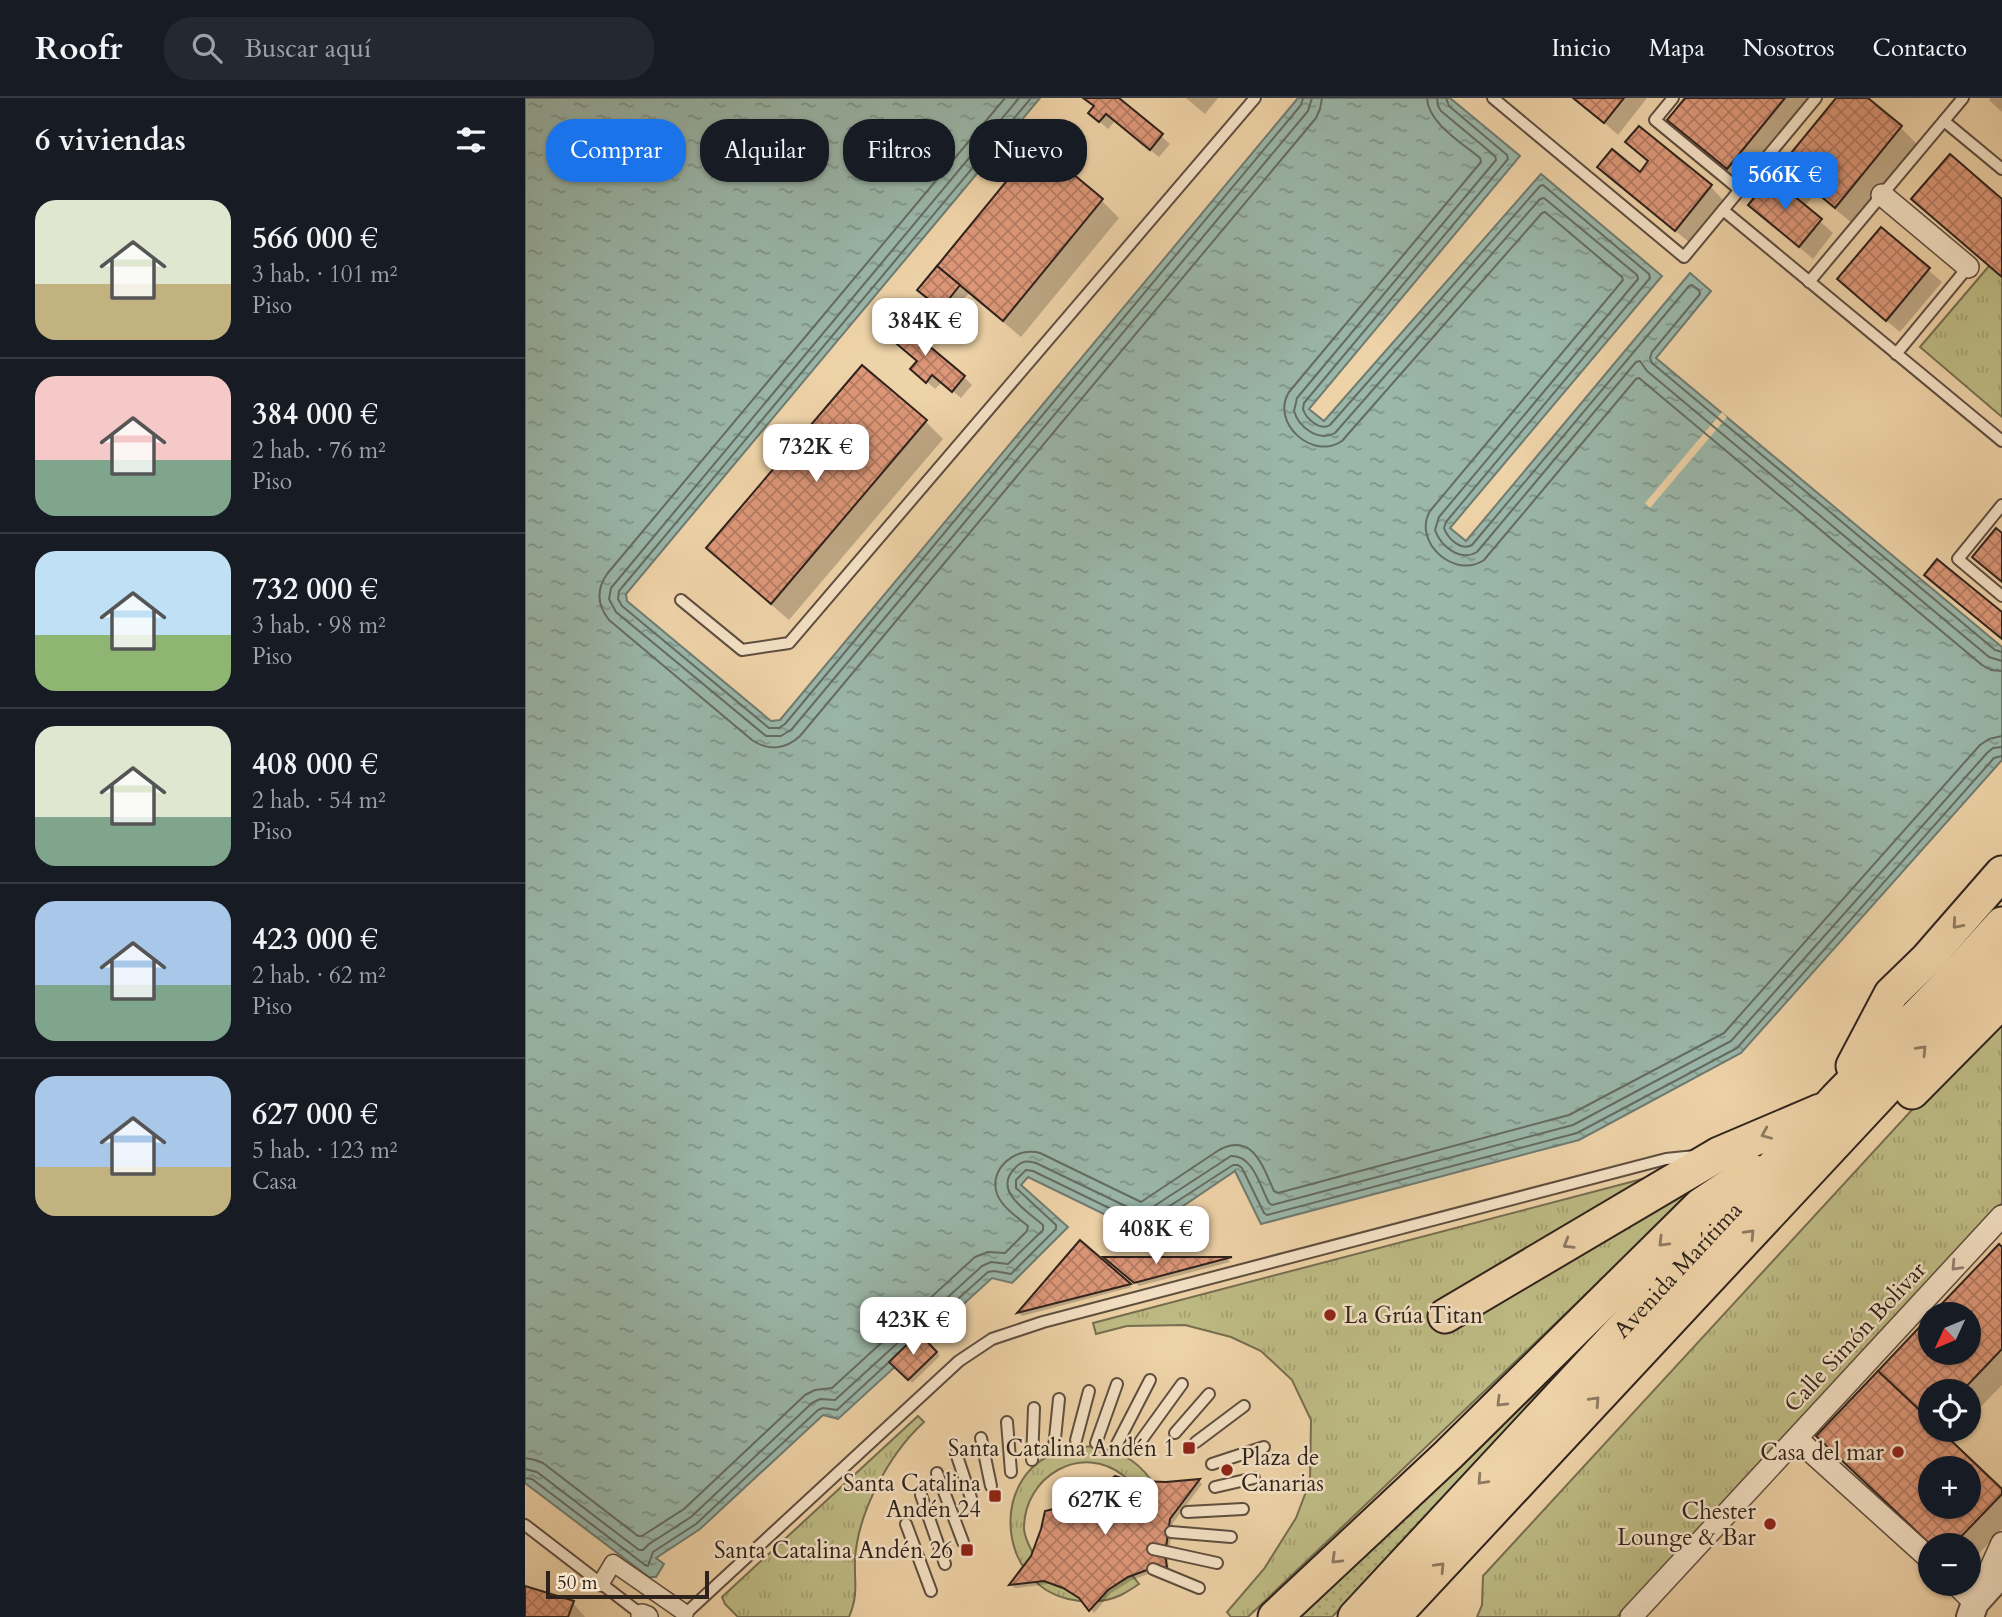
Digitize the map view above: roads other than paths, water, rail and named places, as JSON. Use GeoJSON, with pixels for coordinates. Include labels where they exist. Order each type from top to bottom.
{"type":"FeatureCollection","features":[{"type":"Feature","properties":{"kind":"highway"},"geometry":{"type":"LineString","coordinates":[[1445,1316],[1719,1154],[1832,1103],[1891,994],[1927,959],[2002,873]]}},
{"type":"Feature","properties":{"kind":"highway","name":"Avenida Marítima"},"geometry":{"type":"LineString","coordinates":[[1393,1617],[1802,1158],[1832,1103],[2002,924]]}},
{"type":"Feature","properties":{"kind":"highway","name":"Avenida Marítima"},"geometry":{"type":"LineString","coordinates":[[1355,1617],[1802,1158],[2002,964]]}},
{"type":"Feature","properties":{"kind":"highway"},"geometry":{"type":"LineString","coordinates":[[1275,1617],[1448,1455],[1701,1205],[1802,1158],[1913,1092],[2002,1001]]}},
{"type":"Feature","properties":{"kind":"street"},"geometry":{"type":"LineString","coordinates":[[1882,195],[1968,267]]}},
{"type":"Feature","properties":{"kind":"street","name":"Calle Simón Bolivar"},"geometry":{"type":"LineString","coordinates":[[1631,1617],[2002,1216]]}},
{"type":"Feature","properties":{"kind":"street"},"geometry":{"type":"LineString","coordinates":[[1797,1439],[1918,1548]]}},
{"type":"Feature","properties":{"kind":"street"},"geometry":{"type":"LineString","coordinates":[[1973,1610],[2002,1542]]}},
{"type":"Feature","properties":{"kind":"street"},"geometry":{"type":"LineString","coordinates":[[601,1583],[613,1563],[684,1615]]}},
{"type":"Feature","properties":{"kind":"street"},"geometry":{"type":"LineString","coordinates":[[1973,1610],[2002,1573]]}},
{"type":"Feature","properties":{"kind":"lane"},"geometry":{"type":"LineString","coordinates":[[681,600],[742,650],[789,643],[1255,98]]}},
{"type":"Feature","properties":{"kind":"lane"},"geometry":{"type":"LineString","coordinates":[[1493,98],[1684,257],[1816,98]]}},
{"type":"Feature","properties":{"kind":"lane"},"geometry":{"type":"LineString","coordinates":[[1673,98],[1655,120],[1739,190]]}},
{"type":"Feature","properties":{"kind":"lane"},"geometry":{"type":"LineString","coordinates":[[1809,282],[1963,98]]}},
{"type":"Feature","properties":{"kind":"lane"},"geometry":{"type":"LineString","coordinates":[[1944,121],[2002,169]]}},
{"type":"Feature","properties":{"kind":"lane"},"geometry":{"type":"LineString","coordinates":[[1723,210],[2002,441]]}},
{"type":"Feature","properties":{"kind":"lane"},"geometry":{"type":"LineString","coordinates":[[1896,354],[1968,267]]}},
{"type":"Feature","properties":{"kind":"lane"},"geometry":{"type":"LineString","coordinates":[[2002,505],[1958,559],[2002,596]]}},
{"type":"Feature","properties":{"kind":"lane"},"geometry":{"type":"LineString","coordinates":[[684,1615],[959,1361],[992,1339],[1043,1322],[1652,1162],[1719,1154]]}},
{"type":"Feature","properties":{"kind":"lane"},"geometry":{"type":"LineString","coordinates":[[1117,1444],[1150,1380]]}},
{"type":"Feature","properties":{"kind":"lane"},"geometry":{"type":"LineString","coordinates":[[1096,1443],[1117,1384]]}},
{"type":"Feature","properties":{"kind":"lane"},"geometry":{"type":"LineString","coordinates":[[1140,1442],[1182,1384]]}},
{"type":"Feature","properties":{"kind":"lane"},"geometry":{"type":"LineString","coordinates":[[1076,1440],[1089,1391]]}},
{"type":"Feature","properties":{"kind":"lane"},"geometry":{"type":"LineString","coordinates":[[1175,1433],[1209,1394]]}},
{"type":"Feature","properties":{"kind":"lane"},"geometry":{"type":"LineString","coordinates":[[1054,1448],[1059,1399]]}},
{"type":"Feature","properties":{"kind":"lane"},"geometry":{"type":"LineString","coordinates":[[1196,1442],[1244,1406]]}},
{"type":"Feature","properties":{"kind":"lane"},"geometry":{"type":"LineString","coordinates":[[1032,1460],[1034,1408]]}},
{"type":"Feature","properties":{"kind":"lane"},"geometry":{"type":"LineString","coordinates":[[1007,1422],[1011,1472]]}},
{"type":"Feature","properties":{"kind":"lane"},"geometry":{"type":"LineString","coordinates":[[981,1438],[991,1486]]}},
{"type":"Feature","properties":{"kind":"lane"},"geometry":{"type":"LineString","coordinates":[[1212,1464],[1264,1447]]}},
{"type":"Feature","properties":{"kind":"lane"},"geometry":{"type":"LineString","coordinates":[[956,1453],[973,1504]]}},
{"type":"Feature","properties":{"kind":"lane"},"geometry":{"type":"LineString","coordinates":[[937,1474],[963,1542]]}},
{"type":"Feature","properties":{"kind":"lane"},"geometry":{"type":"LineString","coordinates":[[1215,1487],[1254,1478]]}},
{"type":"Feature","properties":{"kind":"lane"},"geometry":{"type":"LineString","coordinates":[[921,1495],[945,1564]]}},
{"type":"Feature","properties":{"kind":"lane"},"geometry":{"type":"LineString","coordinates":[[1187,1512],[1243,1509]]}},
{"type":"Feature","properties":{"kind":"lane"},"geometry":{"type":"LineString","coordinates":[[906,1524],[931,1591]]}},
{"type":"Feature","properties":{"kind":"lane"},"geometry":{"type":"LineString","coordinates":[[525,1525],[644,1616]]}},
{"type":"Feature","properties":{"kind":"lane"},"geometry":{"type":"LineString","coordinates":[[1171,1532],[1231,1537]]}},
{"type":"Feature","properties":{"kind":"lane"},"geometry":{"type":"LineString","coordinates":[[1153,1549],[1217,1563]]}},
{"type":"Feature","properties":{"kind":"lane"},"geometry":{"type":"LineString","coordinates":[[1153,1569],[1199,1588]]}},
{"type":"Feature","properties":{"kind":"water"},"geometry":{"type":"Polygon","coordinates":[[[525,98],[1040,98],[1022,119],[969,119],[970,182],[626,594],[627,601],[771,721],[780,720],[1298,98],[1450,98],[1520,156],[1309,409],[1324,421],[1541,174],[1662,276],[1450,528],[1466,541],[1690,273],[1711,291],[1656,358],[2002,647],[2002,760],[1741,1053],[1579,1140],[1261,1224],[1235,1171],[1143,1233],[1028,1177],[1021,1185],[1068,1227],[1012,1283],[992,1278],[838,1419],[823,1415],[700,1529],[656,1558],[664,1564],[656,1577],[649,1577],[525,1483],[525,98]]]}},
{"type":"Feature","properties":{"kind":"place","name":"La Grúa Titan"},"geometry":{"type":"Point","coordinates":[1330,1315]}},
{"type":"Feature","properties":{"kind":"place","name":"Santa Catalina Andén 1"},"geometry":{"type":"Point","coordinates":[1189,1448]}},
{"type":"Feature","properties":{"kind":"place","name":"Casa del mar"},"geometry":{"type":"Point","coordinates":[1898,1452]}},
{"type":"Feature","properties":{"kind":"place","name":"Plaza de Canarias"},"geometry":{"type":"Point","coordinates":[1227,1470]}},
{"type":"Feature","properties":{"kind":"place","name":"Santa Catalina Andén 24"},"geometry":{"type":"Point","coordinates":[995,1496]}},
{"type":"Feature","properties":{"kind":"place","name":"Chester Lounge & Bar"},"geometry":{"type":"Point","coordinates":[1770,1524]}},
{"type":"Feature","properties":{"kind":"place","name":"Santa Catalina Andén 26"},"geometry":{"type":"Point","coordinates":[967,1550]}}]}
